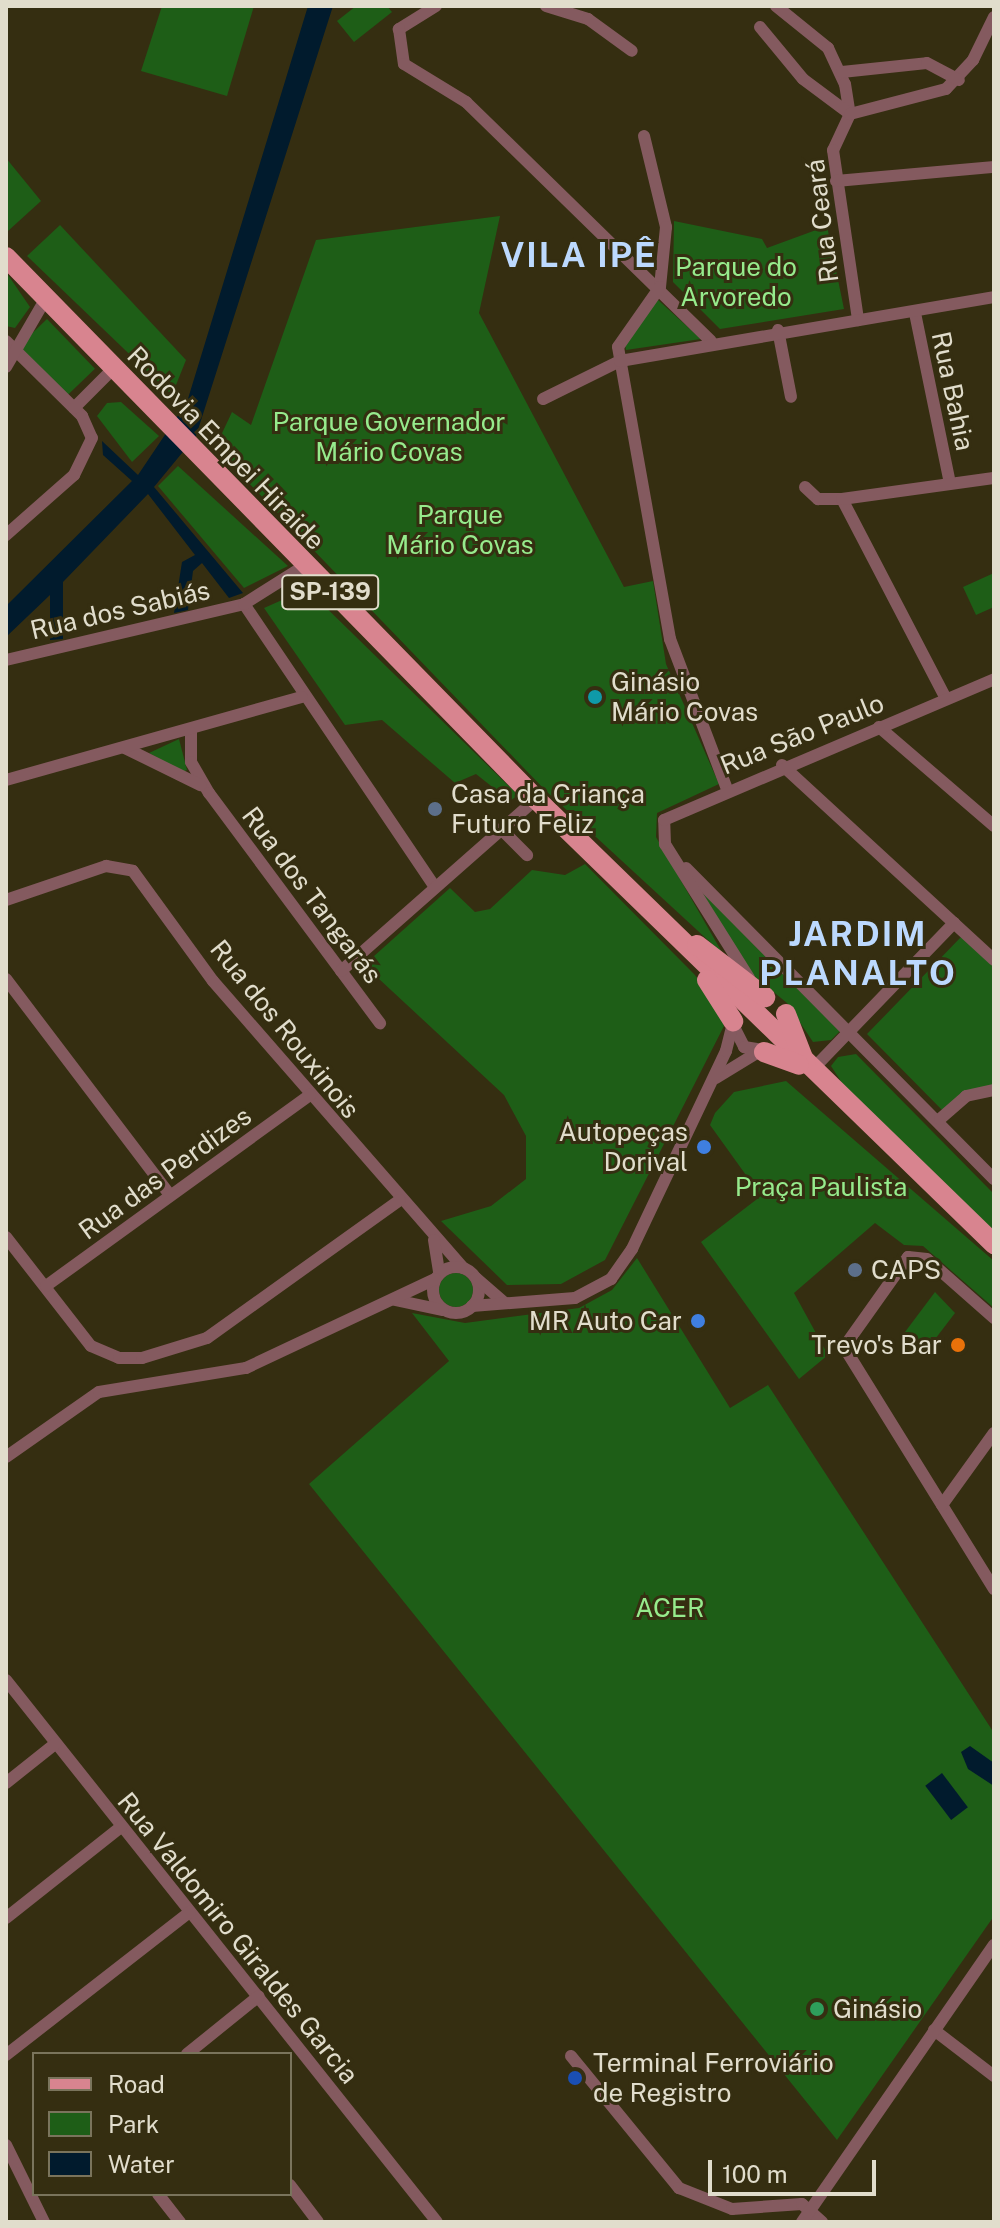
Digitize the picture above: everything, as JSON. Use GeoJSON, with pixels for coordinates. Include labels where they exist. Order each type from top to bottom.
{"type":"FeatureCollection","features":[{"type":"Feature","properties":{"kind":"main road","name":"Rodovia Empei Hiraide"},"geometry":{"type":"LineString","coordinates":[[6,257],[304,566],[660,921]]}},
{"type":"Feature","properties":{"kind":"main road"},"geometry":{"type":"LineString","coordinates":[[660,921],[749,978],[765,997]]}},
{"type":"Feature","properties":{"kind":"main road"},"geometry":{"type":"LineString","coordinates":[[660,921],[737,1017],[767,1049],[809,1069],[994,1244]]}},
{"type":"Feature","properties":{"kind":"main road"},"geometry":{"type":"LineString","coordinates":[[786,1014],[809,1069]]}},
{"type":"Feature","properties":{"kind":"street"},"geometry":{"type":"LineString","coordinates":[[436,6],[399,29],[404,64],[466,102],[660,287],[711,341]]}},
{"type":"Feature","properties":{"kind":"street"},"geometry":{"type":"LineString","coordinates":[[546,6],[588,19],[632,51]]}},
{"type":"Feature","properties":{"kind":"street"},"geometry":{"type":"LineString","coordinates":[[776,6],[820,40],[842,72],[850,114]]}},
{"type":"Feature","properties":{"kind":"street"},"geometry":{"type":"LineString","coordinates":[[760,27],[803,79],[850,114],[929,99],[959,80],[994,17]]}},
{"type":"Feature","properties":{"kind":"street"},"geometry":{"type":"LineString","coordinates":[[842,72],[918,63],[959,80]]}},
{"type":"Feature","properties":{"kind":"street","name":"Rua Ceará"},"geometry":{"type":"LineString","coordinates":[[850,114],[833,150],[858,320]]}},
{"type":"Feature","properties":{"kind":"street"},"geometry":{"type":"LineString","coordinates":[[644,136],[666,227],[660,287],[620,337],[620,361],[674,654],[727,789]]}},
{"type":"Feature","properties":{"kind":"street"},"geometry":{"type":"LineString","coordinates":[[836,181],[994,167]]}},
{"type":"Feature","properties":{"kind":"street"},"geometry":{"type":"LineString","coordinates":[[543,399],[620,361],[711,341],[915,313],[994,297]]}},
{"type":"Feature","properties":{"kind":"street"},"geometry":{"type":"LineString","coordinates":[[10,358],[45,300]]}},
{"type":"Feature","properties":{"kind":"street","name":"Rua Bahia"},"geometry":{"type":"LineString","coordinates":[[915,313],[949,479],[994,478]]}},
{"type":"Feature","properties":{"kind":"street"},"geometry":{"type":"LineString","coordinates":[[778,330],[791,397]]}},
{"type":"Feature","properties":{"kind":"street"},"geometry":{"type":"LineString","coordinates":[[6,341],[10,358],[74,408],[90,430],[88,456],[6,535]]}},
{"type":"Feature","properties":{"kind":"street"},"geometry":{"type":"LineString","coordinates":[[74,408],[113,369]]}},
{"type":"Feature","properties":{"kind":"street"},"geometry":{"type":"LineString","coordinates":[[805,487],[818,499],[842,499],[949,479]]}},
{"type":"Feature","properties":{"kind":"street"},"geometry":{"type":"LineString","coordinates":[[842,499],[946,699]]}},
{"type":"Feature","properties":{"kind":"street","name":"Rua dos Sabiás"},"geometry":{"type":"LineString","coordinates":[[6,660],[244,604],[304,566]]}},
{"type":"Feature","properties":{"kind":"street"},"geometry":{"type":"LineString","coordinates":[[244,604],[302,697],[434,886]]}},
{"type":"Feature","properties":{"kind":"street","name":"Rua São Paulo"},"geometry":{"type":"LineString","coordinates":[[673,855],[662,836],[664,820],[782,765],[994,679]]}},
{"type":"Feature","properties":{"kind":"street"},"geometry":{"type":"LineString","coordinates":[[6,780],[302,697]]}},
{"type":"Feature","properties":{"kind":"street"},"geometry":{"type":"LineString","coordinates":[[879,727],[994,826]]}},
{"type":"Feature","properties":{"kind":"street","name":"Rua dos Tangarás"},"geometry":{"type":"LineString","coordinates":[[191,730],[191,762],[209,793],[380,1023]]}},
{"type":"Feature","properties":{"kind":"street","name":"Rua dos Tangarás"},"geometry":{"type":"LineString","coordinates":[[125,748],[209,793]]}},
{"type":"Feature","properties":{"kind":"street"},"geometry":{"type":"LineString","coordinates":[[782,765],[994,960]]}},
{"type":"Feature","properties":{"kind":"street"},"geometry":{"type":"LineString","coordinates":[[341,971],[536,799]]}},
{"type":"Feature","properties":{"kind":"street"},"geometry":{"type":"LineString","coordinates":[[501,829],[527,855]]}},
{"type":"Feature","properties":{"kind":"street"},"geometry":{"type":"LineString","coordinates":[[673,855],[749,978]]}},
{"type":"Feature","properties":{"kind":"street"},"geometry":{"type":"LineString","coordinates":[[673,855],[940,1119],[994,1179]]}},
{"type":"Feature","properties":{"kind":"street","name":"Rua dos Rouxinois"},"geometry":{"type":"LineString","coordinates":[[6,900],[95,869],[124,868],[140,877],[205,970],[434,1240],[463,1268]]}},
{"type":"Feature","properties":{"kind":"street"},"geometry":{"type":"LineString","coordinates":[[809,1069],[954,923]]}},
{"type":"Feature","properties":{"kind":"street"},"geometry":{"type":"LineString","coordinates":[[6,979],[170,1195]]}},
{"type":"Feature","properties":{"kind":"street"},"geometry":{"type":"LineString","coordinates":[[392,1300],[447,1311],[504,1302],[575,1298],[611,1279],[636,1242],[737,1017],[765,997],[786,1014],[767,1049],[708,1086]]}},
{"type":"Feature","properties":{"kind":"street"},"geometry":{"type":"LineString","coordinates":[[737,1017],[741,1044],[767,1049]]}},
{"type":"Feature","properties":{"kind":"street"},"geometry":{"type":"LineString","coordinates":[[940,1119],[966,1096],[994,1090]]}},
{"type":"Feature","properties":{"kind":"street","name":"Rua das Perdizes"},"geometry":{"type":"LineString","coordinates":[[46,1286],[310,1095]]}},
{"type":"Feature","properties":{"kind":"street"},"geometry":{"type":"LineString","coordinates":[[6,1237],[103,1353],[166,1355],[207,1338],[400,1200]]}},
{"type":"Feature","properties":{"kind":"street"},"geometry":{"type":"LineString","coordinates":[[434,1240],[436,1301],[447,1311]]}},
{"type":"Feature","properties":{"kind":"street"},"geometry":{"type":"LineString","coordinates":[[994,1318],[927,1259],[908,1257],[844,1347],[994,1589]]}},
{"type":"Feature","properties":{"kind":"street"},"geometry":{"type":"LineString","coordinates":[[6,1460],[71,1407],[99,1392],[246,1368],[437,1276],[463,1268],[504,1302]]}},
{"type":"Feature","properties":{"kind":"street"},"geometry":{"type":"LineString","coordinates":[[472,1306],[476,1277]]}},
{"type":"Feature","properties":{"kind":"street"},"geometry":{"type":"LineString","coordinates":[[942,1505],[994,1433]]}},
{"type":"Feature","properties":{"kind":"street","name":"Rua Valdomiro Giraldes Garcia"},"geometry":{"type":"LineString","coordinates":[[6,1680],[437,2222]]}},
{"type":"Feature","properties":{"kind":"street"},"geometry":{"type":"LineString","coordinates":[[6,1783],[55,1744]]}},
{"type":"Feature","properties":{"kind":"street"},"geometry":{"type":"LineString","coordinates":[[6,1918],[121,1827]]}},
{"type":"Feature","properties":{"kind":"street"},"geometry":{"type":"LineString","coordinates":[[6,2055],[190,1912]]}},
{"type":"Feature","properties":{"kind":"street"},"geometry":{"type":"LineString","coordinates":[[802,2222],[994,1945]]}},
{"type":"Feature","properties":{"kind":"street"},"geometry":{"type":"LineString","coordinates":[[190,2052],[259,1996]]}},
{"type":"Feature","properties":{"kind":"street"},"geometry":{"type":"LineString","coordinates":[[934,2030],[994,2076]]}},
{"type":"Feature","properties":{"kind":"street"},"geometry":{"type":"LineString","coordinates":[[571,2056],[679,2188],[732,2209],[812,2208]]}},
{"type":"Feature","properties":{"kind":"street"},"geometry":{"type":"LineString","coordinates":[[6,2145],[31,2177]]}},
{"type":"Feature","properties":{"kind":"street"},"geometry":{"type":"LineString","coordinates":[[292,2188],[318,2222]]}},
{"type":"Feature","properties":{"kind":"street"},"geometry":{"type":"LineString","coordinates":[[36,2196],[44,2222]]}},
{"type":"Feature","properties":{"kind":"street"},"geometry":{"type":"LineString","coordinates":[[160,2196],[180,2222]]}},
{"type":"Feature","properties":{"kind":"street"},"geometry":{"type":"LineString","coordinates":[[812,2208],[822,2222]]}},
{"type":"Feature","properties":{"kind":"green space"},"geometry":{"type":"Polygon","coordinates":[[[162,6],[254,6],[227,96],[141,71],[162,6]]]}},
{"type":"Feature","properties":{"kind":"green space"},"geometry":{"type":"Polygon","coordinates":[[[356,6],[387,6],[392,12],[354,42],[337,21],[356,6]]]}},
{"type":"Feature","properties":{"kind":"green space"},"geometry":{"type":"Polygon","coordinates":[[[6,158],[41,201],[8,231],[6,228],[6,158]]]}},
{"type":"Feature","properties":{"kind":"green space","name":"Parque Mário Covas"},"geometry":{"type":"Polygon","coordinates":[[[500,216],[479,313],[624,587],[653,581],[666,664],[719,784],[657,813],[656,837],[723,954],[546,791],[215,448],[232,412],[251,425],[316,240],[500,216]]]}},
{"type":"Feature","properties":{"kind":"green space","name":"Parque do Arvoredo"},"geometry":{"type":"Polygon","coordinates":[[[674,221],[762,239],[767,248],[827,226],[844,309],[720,329],[673,282],[674,221]]]}},
{"type":"Feature","properties":{"kind":"green space"},"geometry":{"type":"Polygon","coordinates":[[[60,225],[186,360],[172,395],[27,256],[60,225]]]}},
{"type":"Feature","properties":{"kind":"green space"},"geometry":{"type":"Polygon","coordinates":[[[6,272],[30,307],[15,328],[6,326],[6,272]]]}},
{"type":"Feature","properties":{"kind":"green space"},"geometry":{"type":"Polygon","coordinates":[[[657,299],[701,339],[626,350],[624,340],[657,299]]]}},
{"type":"Feature","properties":{"kind":"green space"},"geometry":{"type":"Polygon","coordinates":[[[47,319],[95,369],[67,396],[19,346],[47,319]]]}},
{"type":"Feature","properties":{"kind":"green space"},"geometry":{"type":"Polygon","coordinates":[[[121,402],[159,436],[132,462],[97,416],[107,403],[121,402]]]}},
{"type":"Feature","properties":{"kind":"green space"},"geometry":{"type":"Polygon","coordinates":[[[178,466],[288,566],[244,588],[158,486],[178,466]]]}},
{"type":"Feature","properties":{"kind":"green space"},"geometry":{"type":"Polygon","coordinates":[[[994,573],[994,607],[976,615],[963,587],[994,573]]]}},
{"type":"Feature","properties":{"kind":"green space"},"geometry":{"type":"Polygon","coordinates":[[[307,589],[518,795],[510,801],[476,774],[455,783],[382,720],[345,725],[264,608],[307,589]]]}},
{"type":"Feature","properties":{"kind":"green space"},"geometry":{"type":"Polygon","coordinates":[[[179,739],[187,770],[183,772],[149,753],[179,739]]]}},
{"type":"Feature","properties":{"kind":"green space"},"geometry":{"type":"Polygon","coordinates":[[[585,864],[694,974],[716,1001],[724,1026],[605,1260],[561,1284],[507,1285],[441,1221],[491,1206],[526,1179],[526,1136],[504,1095],[364,965],[450,888],[475,912],[490,909],[532,870],[565,875],[585,864]]]}},
{"type":"Feature","properties":{"kind":"green space"},"geometry":{"type":"Polygon","coordinates":[[[701,891],[840,1031],[831,1040],[813,1042],[787,1003],[753,975],[701,891]]]}},
{"type":"Feature","properties":{"kind":"green space"},"geometry":{"type":"Polygon","coordinates":[[[961,937],[994,967],[994,1085],[968,1091],[944,1112],[867,1034],[961,937]]]}},
{"type":"Feature","properties":{"kind":"green space"},"geometry":{"type":"Polygon","coordinates":[[[856,1054],[994,1194],[994,1237],[842,1083],[831,1066],[838,1057],[856,1054]]]}},
{"type":"Feature","properties":{"kind":"green space","name":"Praça Paulista"},"geometry":{"type":"Polygon","coordinates":[[[786,1081],[994,1261],[994,1308],[923,1246],[904,1245],[875,1223],[794,1293],[828,1355],[799,1379],[701,1242],[761,1196],[710,1125],[715,1113],[734,1092],[786,1081]]]}},
{"type":"Feature","properties":{"kind":"green space","name":"ACER"},"geometry":{"type":"Polygon","coordinates":[[[637,1258],[730,1408],[768,1385],[994,1733],[994,1916],[837,2140],[309,1484],[449,1361],[412,1313],[465,1323],[579,1308],[612,1290],[637,1258]]]}},
{"type":"Feature","properties":{"kind":"green space"},"geometry":{"type":"Polygon","coordinates":[[[456,1273],[468,1278],[473,1290],[468,1302],[456,1307],[444,1302],[439,1290],[444,1278],[456,1273]]]}},
{"type":"Feature","properties":{"kind":"green space"},"geometry":{"type":"Polygon","coordinates":[[[935,1292],[955,1313],[923,1355],[905,1332],[935,1292]]]}},
{"type":"Feature","properties":{"kind":"water"},"geometry":{"type":"Polygon","coordinates":[[[308,6],[333,6],[196,436],[154,487],[243,593],[229,598],[202,563],[193,571],[188,610],[174,613],[182,562],[195,555],[148,494],[63,582],[63,639],[50,640],[50,595],[6,637],[6,606],[132,481],[103,455],[102,441],[138,475],[187,402],[308,6]]]}},
{"type":"Feature","properties":{"kind":"water"},"geometry":{"type":"Polygon","coordinates":[[[970,1746],[994,1763],[994,1786],[968,1769],[961,1752],[970,1746]]]}},
{"type":"Feature","properties":{"kind":"water"},"geometry":{"type":"Polygon","coordinates":[[[942,1773],[968,1807],[951,1820],[925,1786],[942,1773]]]}},
{"type":"Feature","properties":{"kind":"place","name":"Ginásio Mário Covas"},"geometry":{"type":"Point","coordinates":[595,697]}},
{"type":"Feature","properties":{"kind":"place","name":"Casa da Criança Futuro Feliz"},"geometry":{"type":"Point","coordinates":[435,809]}},
{"type":"Feature","properties":{"kind":"place","name":"Autopeças Dorival"},"geometry":{"type":"Point","coordinates":[704,1147]}},
{"type":"Feature","properties":{"kind":"place","name":"CAPS"},"geometry":{"type":"Point","coordinates":[855,1270]}},
{"type":"Feature","properties":{"kind":"place","name":"MR Auto Car"},"geometry":{"type":"Point","coordinates":[698,1321]}},
{"type":"Feature","properties":{"kind":"place","name":"Trevo's Bar"},"geometry":{"type":"Point","coordinates":[958,1345]}},
{"type":"Feature","properties":{"kind":"place","name":"Ginásio"},"geometry":{"type":"Point","coordinates":[817,2009]}},
{"type":"Feature","properties":{"kind":"place","name":"Terminal Ferroviário de Registro"},"geometry":{"type":"Point","coordinates":[575,2078]}},
{"type":"Feature","properties":{"kind":"district","name":"VILA IPÊ"},"geometry":{"type":"Point","coordinates":[579,256]}},
{"type":"Feature","properties":{"kind":"district","name":"JARDIM PLANALTO"},"geometry":{"type":"Point","coordinates":[858,954]}},
{"type":"Feature","properties":{"kind":"park label","name":"Parque Governador Mário Covas"},"geometry":{"type":"Point","coordinates":[389,437]}}]}
